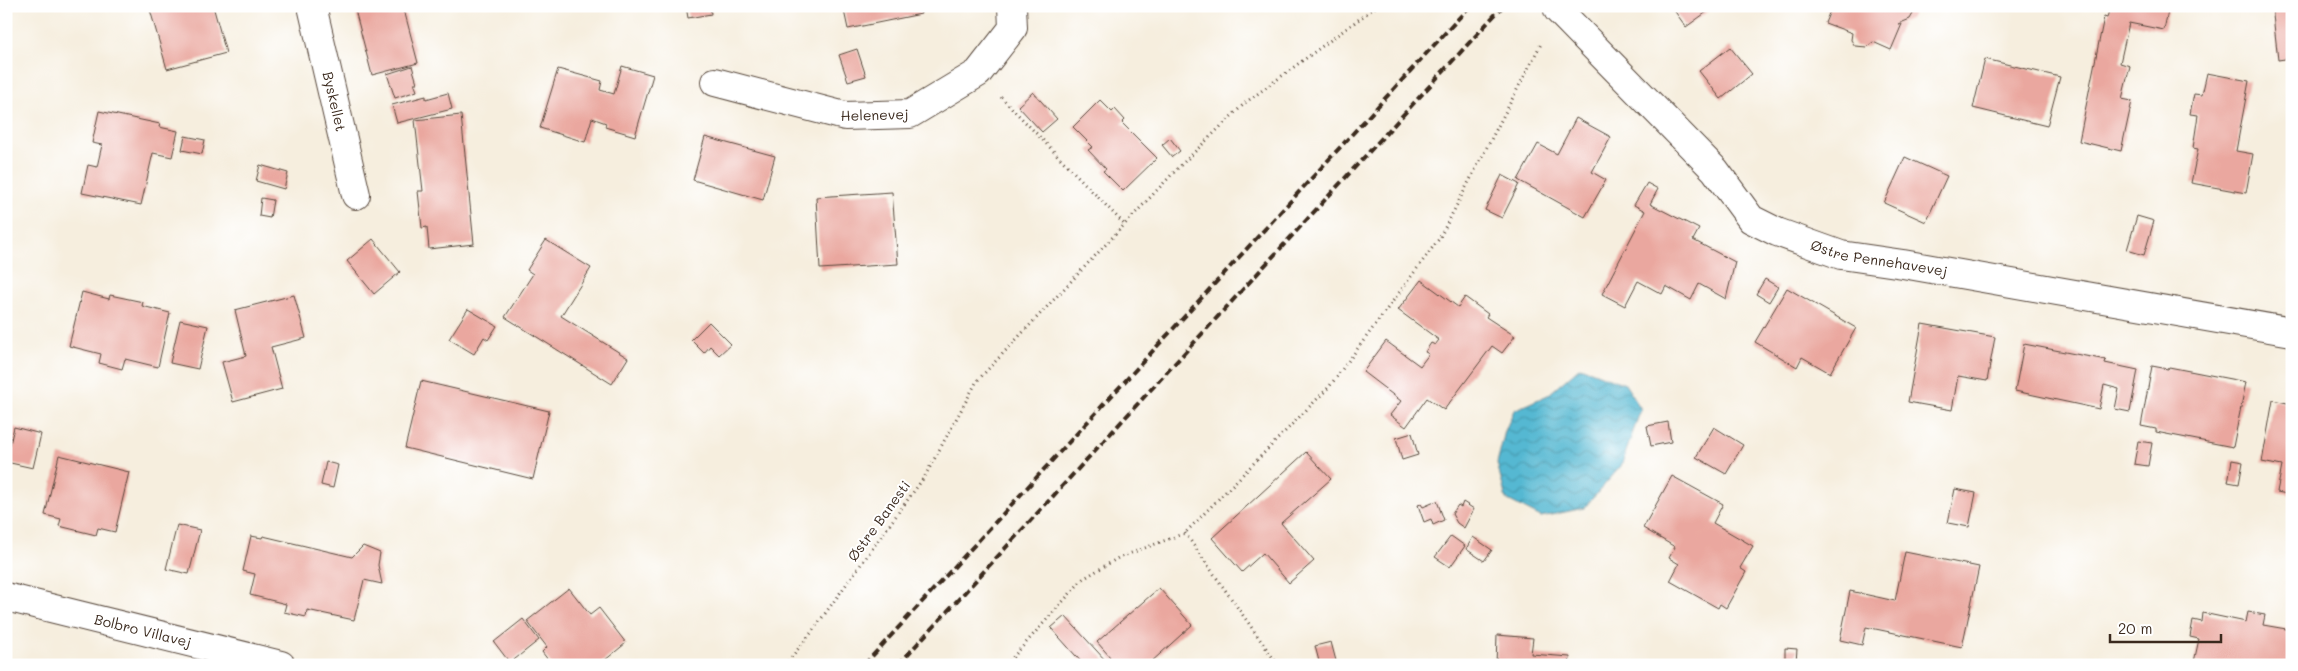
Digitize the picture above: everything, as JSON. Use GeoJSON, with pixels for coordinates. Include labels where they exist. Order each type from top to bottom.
{"type":"FeatureCollection","features":[{"type":"Feature","properties":{"kind":"street","name":"Byskellet"},"geometry":{"type":"LineString","coordinates":[[312,6],[356,195]]}},
{"type":"Feature","properties":{"kind":"street","name":"Helenevej"},"geometry":{"type":"LineString","coordinates":[[715,82],[845,116],[910,114],[978,73],[1013,28],[1012,6]]}},
{"type":"Feature","properties":{"kind":"street","name":"Østre Pennehavevej"},"geometry":{"type":"LineString","coordinates":[[1558,10],[1715,170],[1751,219],[1777,232],[1841,255],[1903,264],[2292,332]]}},
{"type":"Feature","properties":{"kind":"street","name":"Bolbro Villavej"},"geometry":{"type":"LineString","coordinates":[[6,596],[281,665]]}},
{"type":"Feature","properties":{"kind":"path","name":"Østre Banesti"},"geometry":{"type":"LineString","coordinates":[[784,665],[811,633],[925,476],[977,381],[1177,169],[1245,103],[1377,6]]}},
{"type":"Feature","properties":{"kind":"path"},"geometry":{"type":"LineString","coordinates":[[1006,665],[1083,578],[1118,558],[1185,533],[1329,387],[1439,239],[1558,10]]}},
{"type":"Feature","properties":{"kind":"path"},"geometry":{"type":"LineString","coordinates":[[978,73],[1124,224]]}},
{"type":"Feature","properties":{"kind":"path"},"geometry":{"type":"LineString","coordinates":[[1185,533],[1278,665]]}},
{"type":"Feature","properties":{"kind":"water"},"geometry":{"type":"Polygon","coordinates":[[[1580,367],[1625,384],[1641,409],[1621,466],[1584,508],[1541,517],[1506,499],[1497,463],[1505,431],[1514,410],[1548,395],[1580,367]]]}},
{"type":"Feature","properties":{"kind":"building"},"geometry":{"type":"Polygon","coordinates":[[[149,6],[213,6],[226,53],[167,69],[149,6]]]}},
{"type":"Feature","properties":{"kind":"building"},"geometry":{"type":"Polygon","coordinates":[[[354,6],[403,6],[418,63],[372,75],[354,6]]]}},
{"type":"Feature","properties":{"kind":"building"},"geometry":{"type":"Polygon","coordinates":[[[686,6],[710,6],[711,14],[688,18],[686,6]]]}},
{"type":"Feature","properties":{"kind":"building"},"geometry":{"type":"Polygon","coordinates":[[[843,6],[919,6],[921,14],[848,29],[843,6]]]}},
{"type":"Feature","properties":{"kind":"building"},"geometry":{"type":"Polygon","coordinates":[[[1671,6],[1715,6],[1686,27],[1671,6]]]}},
{"type":"Feature","properties":{"kind":"building"},"geometry":{"type":"Polygon","coordinates":[[[1819,6],[1914,6],[1914,12],[1910,19],[1898,24],[1902,24],[1891,50],[1873,42],[1867,47],[1855,46],[1851,40],[1852,33],[1825,23],[1830,11],[1819,6]]]}},
{"type":"Feature","properties":{"kind":"building"},"geometry":{"type":"Polygon","coordinates":[[[2110,6],[2169,6],[2164,30],[2129,23],[2120,63],[2130,66],[2122,99],[2132,101],[2121,151],[2079,141],[2104,17],[2107,18],[2110,6]]]}},
{"type":"Feature","properties":{"kind":"building"},"geometry":{"type":"Polygon","coordinates":[[[2272,6],[2292,6],[2292,58],[2278,60],[2272,6]]]}},
{"type":"Feature","properties":{"kind":"building"},"geometry":{"type":"Polygon","coordinates":[[[1730,47],[1752,74],[1721,99],[1699,71],[1730,47]]]}},
{"type":"Feature","properties":{"kind":"building"},"geometry":{"type":"Polygon","coordinates":[[[857,49],[866,76],[848,81],[839,55],[857,49]]]}},
{"type":"Feature","properties":{"kind":"building"},"geometry":{"type":"Polygon","coordinates":[[[1985,59],[2060,77],[2047,126],[1973,108],[1985,59]]]}},
{"type":"Feature","properties":{"kind":"building"},"geometry":{"type":"Polygon","coordinates":[[[412,66],[417,83],[414,83],[417,91],[395,98],[387,74],[412,66]]]}},
{"type":"Feature","properties":{"kind":"building"},"geometry":{"type":"Polygon","coordinates":[[[622,66],[653,75],[635,136],[605,127],[606,123],[592,118],[585,142],[540,128],[558,69],[602,81],[600,90],[614,94],[622,66]]]}},
{"type":"Feature","properties":{"kind":"building"},"geometry":{"type":"Polygon","coordinates":[[[2207,73],[2249,81],[2236,151],[2253,154],[2246,193],[2191,183],[2198,149],[2193,148],[2198,115],[2190,114],[2194,94],[2202,95],[2207,73]]]}},
{"type":"Feature","properties":{"kind":"building"},"geometry":{"type":"Polygon","coordinates":[[[1033,92],[1057,119],[1042,132],[1018,106],[1033,92]]]}},
{"type":"Feature","properties":{"kind":"building"},"geometry":{"type":"Polygon","coordinates":[[[448,93],[452,109],[397,123],[392,105],[426,96],[426,99],[448,93]]]}},
{"type":"Feature","properties":{"kind":"building"},"geometry":{"type":"Polygon","coordinates":[[[1100,100],[1112,112],[1115,109],[1125,120],[1122,123],[1157,158],[1123,191],[1103,171],[1106,169],[1088,150],[1093,147],[1073,127],[1100,100]]]}},
{"type":"Feature","properties":{"kind":"building"},"geometry":{"type":"Polygon","coordinates":[[[99,111],[160,124],[159,127],[178,131],[172,157],[153,153],[141,205],[82,193],[88,165],[97,167],[102,145],[92,143],[99,111]]]}},
{"type":"Feature","properties":{"kind":"building"},"geometry":{"type":"Polygon","coordinates":[[[461,115],[474,244],[429,249],[427,227],[422,228],[418,191],[423,191],[415,120],[461,115]]]}},
{"type":"Feature","properties":{"kind":"building"},"geometry":{"type":"Polygon","coordinates":[[[1576,118],[1611,137],[1592,172],[1606,180],[1585,217],[1518,180],[1538,144],[1557,154],[1576,118]]]}},
{"type":"Feature","properties":{"kind":"building"},"geometry":{"type":"Polygon","coordinates":[[[185,136],[205,140],[202,154],[182,150],[185,136]]]}},
{"type":"Feature","properties":{"kind":"building"},"geometry":{"type":"Polygon","coordinates":[[[705,137],[775,156],[763,200],[693,180],[705,137]]]}},
{"type":"Feature","properties":{"kind":"building"},"geometry":{"type":"Polygon","coordinates":[[[1170,138],[1180,151],[1172,157],[1162,145],[1170,138]]]}},
{"type":"Feature","properties":{"kind":"building"},"geometry":{"type":"Polygon","coordinates":[[[1905,157],[1947,176],[1926,222],[1884,203],[1905,157]]]}},
{"type":"Feature","properties":{"kind":"building"},"geometry":{"type":"Polygon","coordinates":[[[260,165],[288,173],[284,189],[256,181],[260,165]]]}},
{"type":"Feature","properties":{"kind":"building"},"geometry":{"type":"Polygon","coordinates":[[[1502,175],[1519,184],[1502,218],[1485,210],[1502,175]]]}},
{"type":"Feature","properties":{"kind":"building"},"geometry":{"type":"Polygon","coordinates":[[[1647,183],[1658,189],[1650,204],[1699,229],[1693,240],[1735,262],[1726,299],[1699,284],[1691,300],[1666,286],[1662,294],[1638,281],[1625,306],[1602,294],[1645,211],[1634,205],[1647,183]]]}},
{"type":"Feature","properties":{"kind":"building"},"geometry":{"type":"Polygon","coordinates":[[[892,192],[898,264],[820,269],[816,197],[892,192]]]}},
{"type":"Feature","properties":{"kind":"building"},"geometry":{"type":"Polygon","coordinates":[[[261,198],[273,200],[270,218],[259,216],[261,198]]]}},
{"type":"Feature","properties":{"kind":"building"},"geometry":{"type":"Polygon","coordinates":[[[2137,216],[2154,221],[2144,255],[2127,250],[2137,216]]]}},
{"type":"Feature","properties":{"kind":"building"},"geometry":{"type":"Polygon","coordinates":[[[373,239],[400,272],[374,294],[347,261],[373,239]]]}},
{"type":"Feature","properties":{"kind":"building"},"geometry":{"type":"Polygon","coordinates":[[[546,240],[591,268],[561,316],[628,358],[612,384],[505,317],[533,274],[527,270],[546,240]]]}},
{"type":"Feature","properties":{"kind":"building"},"geometry":{"type":"Polygon","coordinates":[[[1765,279],[1778,287],[1769,302],[1756,294],[1765,279]]]}},
{"type":"Feature","properties":{"kind":"building"},"geometry":{"type":"Polygon","coordinates":[[[1421,280],[1458,307],[1465,297],[1488,314],[1486,317],[1515,336],[1502,353],[1492,346],[1444,410],[1427,398],[1406,427],[1390,415],[1401,401],[1363,372],[1386,341],[1420,366],[1429,354],[1425,352],[1431,343],[1435,345],[1439,340],[1398,310],[1421,280]]]}},
{"type":"Feature","properties":{"kind":"building"},"geometry":{"type":"Polygon","coordinates":[[[1787,288],[1856,328],[1830,373],[1802,357],[1797,367],[1755,342],[1787,288]]]}},
{"type":"Feature","properties":{"kind":"building"},"geometry":{"type":"Polygon","coordinates":[[[82,292],[109,299],[110,295],[143,302],[142,306],[170,313],[158,367],[125,359],[122,369],[99,363],[101,354],[69,346],[82,292]]]}},
{"type":"Feature","properties":{"kind":"building"},"geometry":{"type":"Polygon","coordinates":[[[294,295],[306,338],[271,347],[282,389],[233,402],[222,362],[246,356],[235,310],[294,295]]]}},
{"type":"Feature","properties":{"kind":"building"},"geometry":{"type":"Polygon","coordinates":[[[468,309],[497,326],[488,340],[484,337],[474,354],[449,339],[468,309]]]}},
{"type":"Feature","properties":{"kind":"building"},"geometry":{"type":"Polygon","coordinates":[[[180,320],[208,326],[198,369],[170,363],[180,320]]]}},
{"type":"Feature","properties":{"kind":"building"},"geometry":{"type":"Polygon","coordinates":[[[709,322],[731,344],[719,355],[710,346],[704,353],[691,340],[709,322]]]}},
{"type":"Feature","properties":{"kind":"building"},"geometry":{"type":"Polygon","coordinates":[[[1922,324],[1995,337],[1987,381],[1958,376],[1952,410],[1908,402],[1922,324]]]}},
{"type":"Feature","properties":{"kind":"building"},"geometry":{"type":"Polygon","coordinates":[[[2024,344],[2106,360],[2105,363],[2138,370],[2130,412],[2115,409],[2119,389],[2104,385],[2099,409],[2015,391],[2024,344]]]}},
{"type":"Feature","properties":{"kind":"building"},"geometry":{"type":"Polygon","coordinates":[[[2152,366],[2168,369],[2169,367],[2246,382],[2233,447],[2156,432],[2156,429],[2141,426],[2152,366]]]}},
{"type":"Feature","properties":{"kind":"building"},"geometry":{"type":"Polygon","coordinates":[[[421,381],[549,411],[533,479],[405,448],[421,381]]]}},
{"type":"Feature","properties":{"kind":"building"},"geometry":{"type":"Polygon","coordinates":[[[2273,400],[2292,404],[2292,495],[2277,492],[2282,466],[2262,462],[2273,400]]]}},
{"type":"Feature","properties":{"kind":"building"},"geometry":{"type":"Polygon","coordinates":[[[1668,422],[1671,442],[1651,446],[1647,426],[1668,422]]]}},
{"type":"Feature","properties":{"kind":"building"},"geometry":{"type":"Polygon","coordinates":[[[14,427],[41,434],[33,468],[6,462],[14,427]]]}},
{"type":"Feature","properties":{"kind":"building"},"geometry":{"type":"Polygon","coordinates":[[[1714,427],[1743,445],[1726,474],[1696,457],[1714,427]]]}},
{"type":"Feature","properties":{"kind":"building"},"geometry":{"type":"Polygon","coordinates":[[[1412,433],[1418,455],[1402,460],[1396,438],[1412,433]]]}},
{"type":"Feature","properties":{"kind":"building"},"geometry":{"type":"Polygon","coordinates":[[[2138,441],[2152,443],[2148,466],[2134,464],[2138,441]]]}},
{"type":"Feature","properties":{"kind":"building"},"geometry":{"type":"Polygon","coordinates":[[[1306,452],[1331,479],[1281,523],[1314,561],[1289,583],[1263,553],[1242,572],[1212,538],[1306,452]]]}},
{"type":"Feature","properties":{"kind":"building"},"geometry":{"type":"Polygon","coordinates":[[[59,455],[129,472],[115,532],[98,528],[96,535],[59,526],[61,519],[45,515],[59,455]]]}},
{"type":"Feature","properties":{"kind":"building"},"geometry":{"type":"Polygon","coordinates":[[[2232,460],[2243,462],[2239,484],[2228,482],[2232,460]]]}},
{"type":"Feature","properties":{"kind":"building"},"geometry":{"type":"Polygon","coordinates":[[[326,462],[338,465],[333,488],[321,485],[326,462]]]}},
{"type":"Feature","properties":{"kind":"building"},"geometry":{"type":"Polygon","coordinates":[[[1672,476],[1723,504],[1713,523],[1753,546],[1740,568],[1746,572],[1726,608],[1720,604],[1718,608],[1670,581],[1679,564],[1669,558],[1675,547],[1643,528],[1672,476]]]}},
{"type":"Feature","properties":{"kind":"building"},"geometry":{"type":"Polygon","coordinates":[[[1955,489],[1976,493],[1969,527],[1948,523],[1955,489]]]}},
{"type":"Feature","properties":{"kind":"building"},"geometry":{"type":"Polygon","coordinates":[[[1437,501],[1444,520],[1433,525],[1431,519],[1424,522],[1418,505],[1421,504],[1423,507],[1437,501]]]}},
{"type":"Feature","properties":{"kind":"building"},"geometry":{"type":"Polygon","coordinates":[[[1463,502],[1474,509],[1464,528],[1457,523],[1452,514],[1458,505],[1461,507],[1463,502]]]}},
{"type":"Feature","properties":{"kind":"building"},"geometry":{"type":"Polygon","coordinates":[[[177,525],[200,530],[189,574],[166,569],[177,525]]]}},
{"type":"Feature","properties":{"kind":"building"},"geometry":{"type":"Polygon","coordinates":[[[251,536],[262,538],[263,536],[352,557],[363,546],[380,553],[378,565],[382,584],[364,580],[354,620],[307,610],[306,617],[284,612],[286,604],[250,595],[255,574],[243,571],[251,536]]]}},
{"type":"Feature","properties":{"kind":"building"},"geometry":{"type":"Polygon","coordinates":[[[1451,536],[1465,546],[1450,567],[1435,557],[1451,536]]]}},
{"type":"Feature","properties":{"kind":"building"},"geometry":{"type":"Polygon","coordinates":[[[1473,537],[1492,550],[1484,561],[1466,549],[1473,537]]]}},
{"type":"Feature","properties":{"kind":"building"},"geometry":{"type":"Polygon","coordinates":[[[1905,552],[1979,567],[1962,647],[1866,627],[1862,645],[1840,640],[1850,591],[1895,601],[1905,552]]]}},
{"type":"Feature","properties":{"kind":"building"},"geometry":{"type":"Polygon","coordinates":[[[569,588],[590,615],[599,608],[626,643],[599,665],[552,665],[542,652],[547,647],[527,621],[569,588]]]}},
{"type":"Feature","properties":{"kind":"building"},"geometry":{"type":"Polygon","coordinates":[[[1159,588],[1192,625],[1150,663],[1152,665],[1117,665],[1097,642],[1159,588]]]}},
{"type":"Feature","properties":{"kind":"building"},"geometry":{"type":"Polygon","coordinates":[[[2248,612],[2265,615],[2263,625],[2292,630],[2292,665],[2208,665],[2194,662],[2199,639],[2190,637],[2193,620],[2202,622],[2203,613],[2246,622],[2248,612]]]}},
{"type":"Feature","properties":{"kind":"building"},"geometry":{"type":"Polygon","coordinates":[[[1065,616],[1106,661],[1102,665],[1084,665],[1051,628],[1065,616]]]}},
{"type":"Feature","properties":{"kind":"building"},"geometry":{"type":"Polygon","coordinates":[[[523,619],[539,640],[510,663],[494,642],[523,619]]]}},
{"type":"Feature","properties":{"kind":"building"},"geometry":{"type":"Polygon","coordinates":[[[1497,635],[1533,638],[1531,654],[1570,657],[1569,665],[1496,665],[1497,635]]]}},
{"type":"Feature","properties":{"kind":"building"},"geometry":{"type":"Polygon","coordinates":[[[1331,642],[1336,661],[1320,665],[1315,646],[1331,642]]]}},
{"type":"Feature","properties":{"kind":"building"},"geometry":{"type":"Polygon","coordinates":[[[1785,648],[1797,649],[1796,662],[1785,661],[1785,648]]]}},
{"type":"Feature","properties":{"kind":"railway"},"geometry":{"type":"LineString","coordinates":[[864,665],[1470,6]]}},
{"type":"Feature","properties":{"kind":"railway"},"geometry":{"type":"LineString","coordinates":[[898,665],[1503,6]]}}]}
